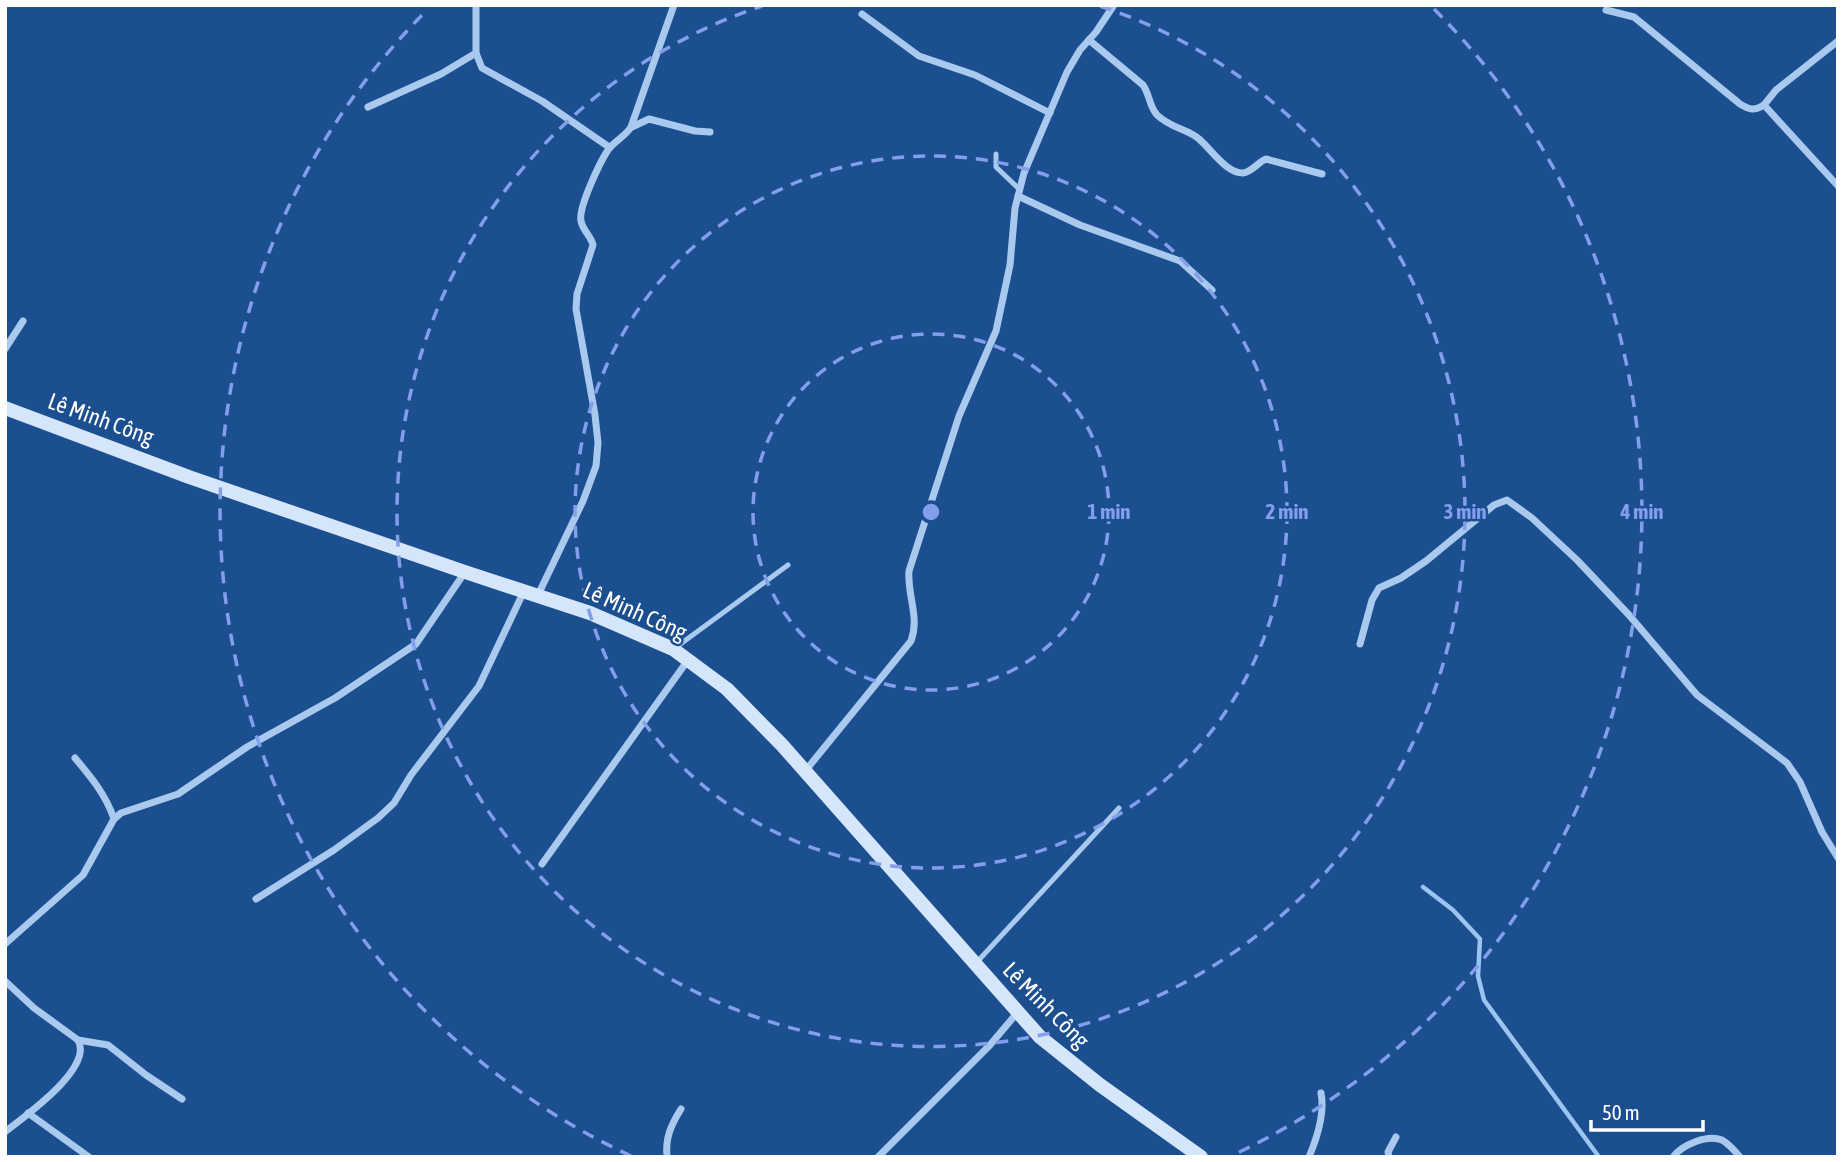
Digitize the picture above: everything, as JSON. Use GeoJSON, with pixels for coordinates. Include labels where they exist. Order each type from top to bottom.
{"type":"FeatureCollection","features":[{"type":"Feature","properties":{"kind":"main road","name":"Lê Minh Công"},"geometry":{"type":"LineString","coordinates":[[5,408],[189,477],[590,613],[673,649],[727,689],[806,770],[1017,1013],[1064,1058],[1201,1157]]}},
{"type":"Feature","properties":{"kind":"street"},"geometry":{"type":"LineString","coordinates":[[476,5],[476,53],[482,68],[542,101],[609,148]]}},
{"type":"Feature","properties":{"kind":"street"},"geometry":{"type":"LineString","coordinates":[[256,899],[334,850],[394,803],[424,757],[479,686],[583,501],[596,466],[598,443],[596,415],[576,309],[577,294],[593,245],[581,223],[582,208],[609,148],[622,139],[632,127],[674,5]]}},
{"type":"Feature","properties":{"kind":"street"},"geometry":{"type":"LineString","coordinates":[[806,770],[905,650],[914,632],[909,570],[959,416],[996,331],[1010,265],[1018,192],[1067,72],[1114,5]]}},
{"type":"Feature","properties":{"kind":"street"},"geometry":{"type":"LineString","coordinates":[[1606,10],[1634,17],[1749,109],[1764,105],[1776,90],[1838,41]]}},
{"type":"Feature","properties":{"kind":"street"},"geometry":{"type":"LineString","coordinates":[[862,13],[919,56],[975,75],[1050,113]]}},
{"type":"Feature","properties":{"kind":"street"},"geometry":{"type":"LineString","coordinates":[[1089,40],[1143,85],[1149,93],[1150,104],[1155,113],[1173,128],[1194,135],[1227,166],[1246,173],[1266,159],[1322,174]]}},
{"type":"Feature","properties":{"kind":"street"},"geometry":{"type":"LineString","coordinates":[[368,107],[441,74],[476,53]]}},
{"type":"Feature","properties":{"kind":"street"},"geometry":{"type":"LineString","coordinates":[[1764,105],[1838,186]]}},
{"type":"Feature","properties":{"kind":"street"},"geometry":{"type":"LineString","coordinates":[[632,127],[649,119],[710,132]]}},
{"type":"Feature","properties":{"kind":"street"},"geometry":{"type":"LineString","coordinates":[[1018,192],[1080,225],[1181,261],[1212,290]]}},
{"type":"Feature","properties":{"kind":"street"},"geometry":{"type":"LineString","coordinates":[[5,349],[23,321]]}},
{"type":"Feature","properties":{"kind":"street"},"geometry":{"type":"LineString","coordinates":[[1360,644],[1371,600],[1379,587],[1412,571],[1494,505],[1507,500],[1532,518],[1577,560],[1629,615],[1697,695],[1787,763],[1800,782],[1818,823],[1838,858]]}},
{"type":"Feature","properties":{"kind":"street"},"geometry":{"type":"LineString","coordinates":[[5,944],[83,875],[114,819],[121,813],[178,794],[247,747],[335,698],[416,644],[465,572]]}},
{"type":"Feature","properties":{"kind":"street"},"geometry":{"type":"LineString","coordinates":[[542,863],[689,660]]}},
{"type":"Feature","properties":{"kind":"street"},"geometry":{"type":"LineString","coordinates":[[75,758],[98,787],[114,819]]}},
{"type":"Feature","properties":{"kind":"street"},"geometry":{"type":"LineString","coordinates":[[5,981],[82,1046],[81,1056],[60,1085],[5,1132]]}},
{"type":"Feature","properties":{"kind":"street"},"geometry":{"type":"LineString","coordinates":[[878,1157],[983,1052],[1017,1013]]}},
{"type":"Feature","properties":{"kind":"street"},"geometry":{"type":"LineString","coordinates":[[78,1040],[108,1045],[182,1099]]}},
{"type":"Feature","properties":{"kind":"street"},"geometry":{"type":"LineString","coordinates":[[1309,1157],[1322,1112],[1321,1093]]}},
{"type":"Feature","properties":{"kind":"street"},"geometry":{"type":"LineString","coordinates":[[667,1157],[670,1126],[681,1110]]}},
{"type":"Feature","properties":{"kind":"street"},"geometry":{"type":"LineString","coordinates":[[27,1113],[89,1157]]}},
{"type":"Feature","properties":{"kind":"street"},"geometry":{"type":"LineString","coordinates":[[1389,1157],[1388,1152],[1396,1137]]}},
{"type":"Feature","properties":{"kind":"street"},"geometry":{"type":"LineString","coordinates":[[1673,1157],[1684,1147],[1712,1138],[1723,1141],[1740,1157]]}},
{"type":"Feature","properties":{"kind":"lane"},"geometry":{"type":"LineString","coordinates":[[996,154],[996,167],[1018,192]]}},
{"type":"Feature","properties":{"kind":"lane"},"geometry":{"type":"LineString","coordinates":[[673,649],[788,565]]}},
{"type":"Feature","properties":{"kind":"lane"},"geometry":{"type":"LineString","coordinates":[[975,964],[1119,808]]}},
{"type":"Feature","properties":{"kind":"waterway"},"geometry":{"type":"LineString","coordinates":[[1423,887],[1453,910],[1480,939],[1478,976],[1484,1000],[1599,1157]]}}]}
